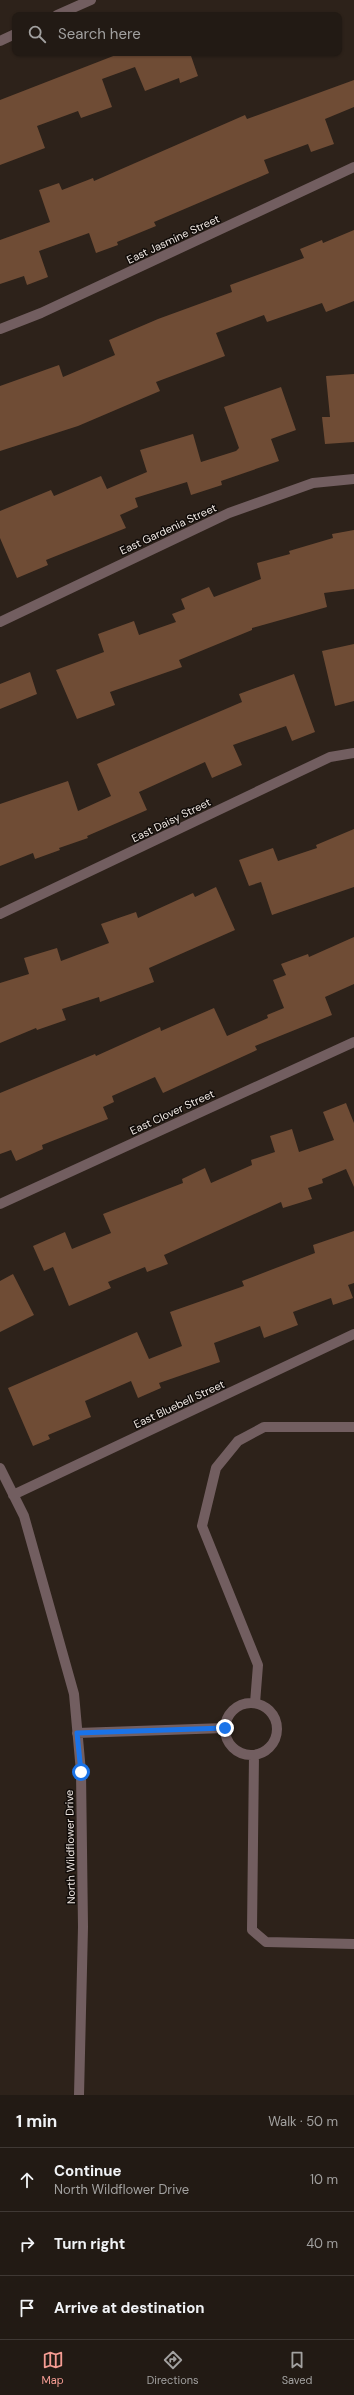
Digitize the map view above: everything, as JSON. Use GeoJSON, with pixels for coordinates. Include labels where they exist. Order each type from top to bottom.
{"type":"FeatureCollection","features":[{"type":"Feature","properties":{"kind":"street"},"geometry":{"type":"LineString","coordinates":[[64,12],[91,0]]}},
{"type":"Feature","properties":{"kind":"street"},"geometry":{"type":"LineString","coordinates":[[0,41],[12,35]]}},
{"type":"Feature","properties":{"kind":"street","name":"East Jasmine Street"},"geometry":{"type":"LineString","coordinates":[[0,329],[41,313],[354,167]]}},
{"type":"Feature","properties":{"kind":"street","name":"East Gardenia Street"},"geometry":{"type":"LineString","coordinates":[[0,622],[229,513],[313,483],[354,479]]}},
{"type":"Feature","properties":{"kind":"street","name":"East Daisy Street"},"geometry":{"type":"LineString","coordinates":[[0,914],[330,757],[354,753]]}},
{"type":"Feature","properties":{"kind":"street","name":"East Clover Street"},"geometry":{"type":"LineString","coordinates":[[0,1204],[354,1042]]}},
{"type":"Feature","properties":{"kind":"street","name":"East Bluebell Street"},"geometry":{"type":"LineString","coordinates":[[13,1495],[354,1334]]}},
{"type":"Feature","properties":{"kind":"street"},"geometry":{"type":"LineString","coordinates":[[255,1703],[258,1665],[202,1526],[216,1468],[238,1441],[264,1427],[354,1427]]}},
{"type":"Feature","properties":{"kind":"street","name":"North Wildflower Drive"},"geometry":{"type":"LineString","coordinates":[[0,1468],[24,1516],[74,1694],[81,1772],[83,1927],[79,2095]]}},
{"type":"Feature","properties":{"kind":"street"},"geometry":{"type":"LineString","coordinates":[[255,1703],[270,1710],[277,1725],[274,1742],[262,1753],[245,1755],[230,1745],[225,1728],[231,1712],[238,1706],[255,1703]]}},
{"type":"Feature","properties":{"kind":"street"},"geometry":{"type":"LineString","coordinates":[[77,1733],[225,1728]]}},
{"type":"Feature","properties":{"kind":"street"},"geometry":{"type":"LineString","coordinates":[[254,1755],[252,1930],[266,1942],[354,1944]]}},
{"type":"Feature","properties":{"kind":"building"},"geometry":{"type":"Polygon","coordinates":[[[113,56],[191,56],[198,76],[180,83],[179,78],[145,91],[135,67],[102,79],[112,107],[81,118],[78,111],[37,126],[45,148],[0,165],[0,100],[113,56]]]}},
{"type":"Feature","properties":{"kind":"building"},"geometry":{"type":"Polygon","coordinates":[[[354,80],[354,107],[325,119],[334,144],[311,152],[308,144],[264,160],[269,173],[154,222],[156,226],[117,242],[118,245],[96,253],[89,233],[39,251],[48,277],[27,285],[24,276],[0,284],[0,240],[50,222],[39,190],[59,183],[62,190],[93,178],[94,181],[245,115],[247,119],[354,80]]]}},
{"type":"Feature","properties":{"kind":"building"},"geometry":{"type":"Polygon","coordinates":[[[354,230],[354,301],[326,312],[322,303],[267,322],[264,315],[216,333],[225,356],[156,382],[160,391],[78,426],[0,451],[0,386],[59,365],[63,377],[115,355],[109,340],[158,319],[232,292],[230,285],[304,258],[300,249],[322,240],[323,243],[354,230]]]}},
{"type":"Feature","properties":{"kind":"building"},"geometry":{"type":"Polygon","coordinates":[[[354,374],[354,442],[325,444],[322,417],[330,417],[326,376],[354,374]]]}},
{"type":"Feature","properties":{"kind":"building"},"geometry":{"type":"Polygon","coordinates":[[[281,387],[296,430],[271,439],[279,461],[221,481],[222,485],[191,495],[187,482],[135,498],[138,507],[120,515],[126,528],[46,560],[48,565],[17,578],[0,538],[0,511],[51,490],[54,496],[101,476],[107,489],[147,472],[140,450],[193,434],[201,462],[236,451],[239,448],[224,407],[281,387]]]}},
{"type":"Feature","properties":{"kind":"building"},"geometry":{"type":"Polygon","coordinates":[[[354,530],[354,589],[324,593],[327,607],[252,628],[252,630],[179,660],[182,667],[110,692],[115,705],[77,719],[56,670],[104,652],[98,634],[134,621],[139,635],[176,622],[172,614],[185,609],[181,599],[209,587],[214,597],[261,579],[257,563],[290,554],[289,551],[333,538],[332,534],[354,530]]]}},
{"type":"Feature","properties":{"kind":"building"},"geometry":{"type":"Polygon","coordinates":[[[354,644],[354,701],[335,706],[322,651],[354,644]]]}},
{"type":"Feature","properties":{"kind":"building"},"geometry":{"type":"Polygon","coordinates":[[[30,672],[37,694],[0,709],[0,684],[30,672]]]}},
{"type":"Feature","properties":{"kind":"building"},"geometry":{"type":"Polygon","coordinates":[[[294,674],[315,732],[292,741],[286,726],[233,745],[242,765],[212,778],[205,762],[139,792],[147,810],[87,836],[88,838],[59,848],[60,850],[35,859],[33,853],[0,866],[0,804],[68,781],[78,811],[111,796],[97,764],[242,702],[239,694],[294,674]]]}},
{"type":"Feature","properties":{"kind":"building"},"geometry":{"type":"Polygon","coordinates":[[[354,829],[354,887],[272,915],[261,882],[249,886],[239,860],[273,848],[278,861],[317,848],[316,845],[354,829]]]}},
{"type":"Feature","properties":{"kind":"building"},"geometry":{"type":"Polygon","coordinates":[[[216,887],[235,930],[149,968],[154,982],[100,1002],[99,997],[62,1009],[66,1020],[37,1030],[36,1028],[0,1043],[0,983],[29,974],[24,958],[57,948],[61,961],[109,943],[101,924],[136,912],[138,918],[193,893],[195,897],[216,887]]]}},
{"type":"Feature","properties":{"kind":"building"},"geometry":{"type":"Polygon","coordinates":[[[354,937],[354,984],[325,997],[332,1015],[255,1046],[257,1050],[163,1093],[155,1077],[112,1096],[114,1102],[103,1107],[108,1119],[42,1145],[43,1149],[16,1161],[11,1150],[0,1154],[0,1093],[95,1054],[96,1056],[160,1027],[161,1031],[214,1008],[227,1036],[268,1018],[267,1015],[284,1008],[273,980],[286,975],[281,964],[308,954],[309,957],[354,937]]]}},
{"type":"Feature","properties":{"kind":"building"},"geometry":{"type":"Polygon","coordinates":[[[346,1103],[354,1123],[354,1187],[346,1169],[322,1179],[323,1183],[308,1188],[312,1199],[283,1208],[281,1202],[164,1255],[168,1264],[147,1272],[145,1267],[108,1282],[111,1288],[69,1306],[53,1267],[44,1271],[33,1246],[65,1232],[72,1249],[111,1233],[103,1214],[183,1183],[182,1179],[205,1168],[211,1183],[252,1165],[251,1160],[275,1152],[270,1136],[292,1129],[299,1152],[334,1140],[323,1112],[346,1103]]]}},
{"type":"Feature","properties":{"kind":"building"},"geometry":{"type":"Polygon","coordinates":[[[354,1231],[354,1283],[348,1285],[353,1298],[333,1305],[331,1298],[293,1312],[298,1325],[264,1338],[260,1326],[214,1343],[220,1362],[159,1383],[161,1388],[138,1398],[131,1381],[85,1401],[91,1417],[48,1435],[50,1439],[33,1446],[8,1388],[137,1332],[149,1359],[182,1346],[170,1312],[244,1286],[242,1281],[315,1253],[313,1245],[354,1231]]]}},
{"type":"Feature","properties":{"kind":"building"},"geometry":{"type":"Polygon","coordinates":[[[13,1274],[34,1315],[0,1332],[0,1281],[13,1274]]]}},
{"type":"Feature","properties":{"kind":"route"},"geometry":{"type":"LineString","coordinates":[[81,1772],[77,1733],[225,1728]]}}]}
